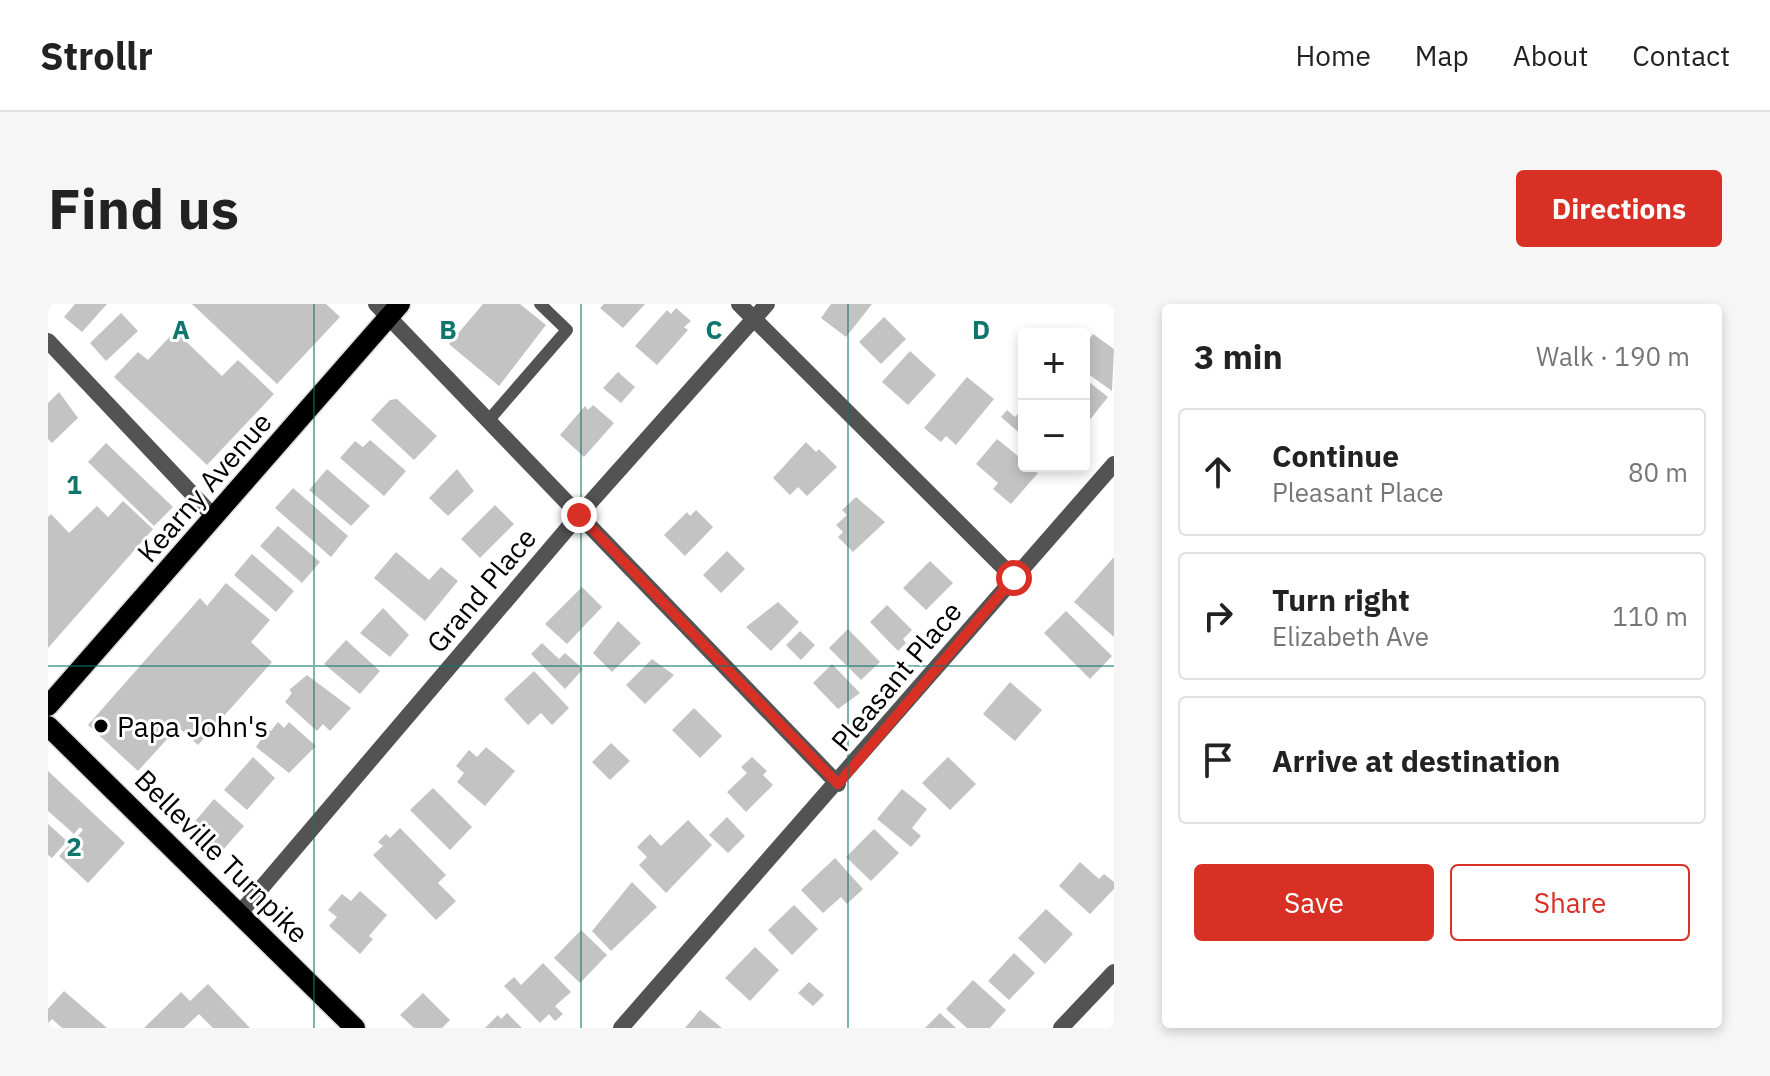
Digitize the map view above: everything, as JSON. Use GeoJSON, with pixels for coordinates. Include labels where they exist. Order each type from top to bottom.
{"type":"FeatureCollection","features":[{"type":"Feature","properties":{"kind":"main road","name":"Kearny Avenue"},"geometry":{"type":"LineString","coordinates":[[48,706],[215,518],[388,308]]}},
{"type":"Feature","properties":{"kind":"main road","name":"Belleville Turnpike"},"geometry":{"type":"LineString","coordinates":[[48,726],[355,1028]]}},
{"type":"Feature","properties":{"kind":"street"},"geometry":{"type":"LineString","coordinates":[[739,304],[1014,578]]}},
{"type":"Feature","properties":{"kind":"street","name":"Grand Place"},"geometry":{"type":"LineString","coordinates":[[240,913],[579,515],[767,304]]}},
{"type":"Feature","properties":{"kind":"street"},"geometry":{"type":"LineString","coordinates":[[388,308],[488,421],[838,784]]}},
{"type":"Feature","properties":{"kind":"street"},"geometry":{"type":"LineString","coordinates":[[48,341],[215,518]]}},
{"type":"Feature","properties":{"kind":"street","name":"Pleasant Place"},"geometry":{"type":"LineString","coordinates":[[621,1028],[838,784],[1114,464]]}},
{"type":"Feature","properties":{"kind":"street"},"geometry":{"type":"LineString","coordinates":[[1061,1028],[1114,972]]}},
{"type":"Feature","properties":{"kind":"lane"},"geometry":{"type":"LineString","coordinates":[[488,421],[567,330],[540,304]]}},
{"type":"Feature","properties":{"kind":"building"},"geometry":{"type":"Polygon","coordinates":[[[75,304],[107,304],[82,332],[64,317],[75,304]]]}},
{"type":"Feature","properties":{"kind":"building"},"geometry":{"type":"Polygon","coordinates":[[[192,304],[326,304],[340,317],[277,384],[192,304]]]}},
{"type":"Feature","properties":{"kind":"building"},"geometry":{"type":"Polygon","coordinates":[[[483,304],[520,304],[546,325],[499,386],[449,344],[483,304]]]}},
{"type":"Feature","properties":{"kind":"building"},"geometry":{"type":"Polygon","coordinates":[[[604,304],[645,304],[623,328],[600,308],[604,304]]]}},
{"type":"Feature","properties":{"kind":"building"},"geometry":{"type":"Polygon","coordinates":[[[831,304],[872,304],[846,337],[821,318],[831,304]]]}},
{"type":"Feature","properties":{"kind":"building"},"geometry":{"type":"Polygon","coordinates":[[[676,308],[691,321],[684,327],[688,330],[657,365],[635,346],[667,310],[671,314],[676,308]]]}},
{"type":"Feature","properties":{"kind":"building"},"geometry":{"type":"Polygon","coordinates":[[[121,313],[138,331],[106,361],[90,343],[121,313]]]}},
{"type":"Feature","properties":{"kind":"building"},"geometry":{"type":"Polygon","coordinates":[[[884,317],[906,339],[881,364],[859,342],[884,317]]]}},
{"type":"Feature","properties":{"kind":"building"},"geometry":{"type":"Polygon","coordinates":[[[175,331],[222,376],[238,360],[274,394],[207,465],[114,377],[138,352],[148,360],[175,331]]]}},
{"type":"Feature","properties":{"kind":"building"},"geometry":{"type":"Polygon","coordinates":[[[1093,334],[1114,349],[1112,391],[1090,375],[1090,338],[1093,334]]]}},
{"type":"Feature","properties":{"kind":"building"},"geometry":{"type":"Polygon","coordinates":[[[910,351],[936,375],[908,405],[882,382],[910,351]]]}},
{"type":"Feature","properties":{"kind":"building"},"geometry":{"type":"Polygon","coordinates":[[[618,372],[635,387],[621,403],[603,388],[618,372]]]}},
{"type":"Feature","properties":{"kind":"building"},"geometry":{"type":"Polygon","coordinates":[[[967,377],[994,399],[956,445],[946,436],[941,442],[924,428],[967,377]]]}},
{"type":"Feature","properties":{"kind":"building"},"geometry":{"type":"Polygon","coordinates":[[[1090,383],[1108,397],[1090,420],[1090,383]]]}},
{"type":"Feature","properties":{"kind":"building"},"geometry":{"type":"Polygon","coordinates":[[[59,392],[78,418],[52,443],[48,439],[48,403],[59,392]]]}},
{"type":"Feature","properties":{"kind":"building"},"geometry":{"type":"Polygon","coordinates":[[[397,399],[437,436],[414,460],[371,420],[390,400],[397,399]]]}},
{"type":"Feature","properties":{"kind":"building"},"geometry":{"type":"Polygon","coordinates":[[[593,405],[614,423],[584,457],[560,435],[585,406],[588,410],[593,405]]]}},
{"type":"Feature","properties":{"kind":"building"},"geometry":{"type":"Polygon","coordinates":[[[1007,410],[1015,417],[1018,414],[1018,432],[1001,417],[1007,410]]]}},
{"type":"Feature","properties":{"kind":"building"},"geometry":{"type":"Polygon","coordinates":[[[997,439],[1018,456],[1018,472],[1038,473],[1011,504],[993,489],[998,483],[976,464],[997,439]]]}},
{"type":"Feature","properties":{"kind":"building"},"geometry":{"type":"Polygon","coordinates":[[[370,440],[406,471],[384,496],[340,458],[355,441],[363,447],[370,440]]]}},
{"type":"Feature","properties":{"kind":"building"},"geometry":{"type":"Polygon","coordinates":[[[806,442],[816,452],[819,449],[837,467],[807,496],[798,487],[790,495],[773,478],[806,442]]]}},
{"type":"Feature","properties":{"kind":"building"},"geometry":{"type":"Polygon","coordinates":[[[106,443],[173,507],[154,526],[88,462],[106,443]]]}},
{"type":"Feature","properties":{"kind":"building"},"geometry":{"type":"Polygon","coordinates":[[[327,469],[370,506],[351,526],[309,490],[327,469]]]}},
{"type":"Feature","properties":{"kind":"building"},"geometry":{"type":"Polygon","coordinates":[[[457,469],[474,491],[448,516],[429,498],[457,469]]]}},
{"type":"Feature","properties":{"kind":"building"},"geometry":{"type":"Polygon","coordinates":[[[293,488],[348,536],[331,557],[275,508],[293,488]]]}},
{"type":"Feature","properties":{"kind":"building"},"geometry":{"type":"Polygon","coordinates":[[[856,497],[885,522],[853,552],[838,537],[843,532],[836,525],[847,515],[842,510],[856,497]]]}},
{"type":"Feature","properties":{"kind":"building"},"geometry":{"type":"Polygon","coordinates":[[[123,501],[153,529],[48,648],[48,517],[51,514],[69,533],[97,506],[108,517],[123,501]]]}},
{"type":"Feature","properties":{"kind":"building"},"geometry":{"type":"Polygon","coordinates":[[[495,505],[514,524],[480,558],[461,539],[495,505]]]}},
{"type":"Feature","properties":{"kind":"building"},"geometry":{"type":"Polygon","coordinates":[[[696,510],[713,527],[685,556],[664,535],[687,512],[690,516],[696,510]]]}},
{"type":"Feature","properties":{"kind":"building"},"geometry":{"type":"Polygon","coordinates":[[[278,526],[320,562],[302,583],[260,546],[278,526]]]}},
{"type":"Feature","properties":{"kind":"building"},"geometry":{"type":"Polygon","coordinates":[[[727,551],[745,569],[721,593],[703,575],[727,551]]]}},
{"type":"Feature","properties":{"kind":"building"},"geometry":{"type":"Polygon","coordinates":[[[396,552],[429,580],[441,567],[458,581],[425,621],[374,578],[396,552]]]}},
{"type":"Feature","properties":{"kind":"building"},"geometry":{"type":"Polygon","coordinates":[[[252,554],[294,591],[276,612],[234,575],[252,554]]]}},
{"type":"Feature","properties":{"kind":"building"},"geometry":{"type":"Polygon","coordinates":[[[1114,557],[1114,637],[1074,602],[1114,557]]]}},
{"type":"Feature","properties":{"kind":"building"},"geometry":{"type":"Polygon","coordinates":[[[930,561],[953,583],[926,610],[903,588],[930,561]]]}},
{"type":"Feature","properties":{"kind":"building"},"geometry":{"type":"Polygon","coordinates":[[[226,583],[270,620],[251,642],[272,662],[198,745],[178,727],[138,771],[88,725],[200,598],[207,606],[226,583]]]}},
{"type":"Feature","properties":{"kind":"building"},"geometry":{"type":"Polygon","coordinates":[[[582,587],[602,607],[567,644],[545,624],[582,587]]]}},
{"type":"Feature","properties":{"kind":"building"},"geometry":{"type":"Polygon","coordinates":[[[778,602],[799,622],[771,651],[746,627],[778,602]]]}},
{"type":"Feature","properties":{"kind":"building"},"geometry":{"type":"Polygon","coordinates":[[[887,605],[912,630],[903,639],[906,643],[898,651],[870,622],[887,605]]]}},
{"type":"Feature","properties":{"kind":"building"},"geometry":{"type":"Polygon","coordinates":[[[383,608],[409,635],[390,657],[360,633],[383,608]]]}},
{"type":"Feature","properties":{"kind":"building"},"geometry":{"type":"Polygon","coordinates":[[[1066,611],[1112,656],[1090,679],[1044,633],[1066,611]]]}},
{"type":"Feature","properties":{"kind":"building"},"geometry":{"type":"Polygon","coordinates":[[[618,621],[641,643],[612,672],[593,653],[618,621]]]}},
{"type":"Feature","properties":{"kind":"building"},"geometry":{"type":"Polygon","coordinates":[[[848,629],[880,662],[861,680],[829,648],[848,629]]]}},
{"type":"Feature","properties":{"kind":"building"},"geometry":{"type":"Polygon","coordinates":[[[800,631],[815,645],[801,660],[786,645],[800,631]]]}},
{"type":"Feature","properties":{"kind":"building"},"geometry":{"type":"Polygon","coordinates":[[[346,640],[380,671],[360,694],[324,664],[346,640]]]}},
{"type":"Feature","properties":{"kind":"building"},"geometry":{"type":"Polygon","coordinates":[[[542,643],[559,659],[565,653],[583,669],[565,689],[531,654],[542,643]]]}},
{"type":"Feature","properties":{"kind":"building"},"geometry":{"type":"Polygon","coordinates":[[[652,659],[674,675],[645,704],[626,685],[652,659]]]}},
{"type":"Feature","properties":{"kind":"building"},"geometry":{"type":"Polygon","coordinates":[[[832,664],[860,693],[838,709],[813,683],[832,664]]]}},
{"type":"Feature","properties":{"kind":"building"},"geometry":{"type":"Polygon","coordinates":[[[534,671],[569,708],[552,725],[541,713],[528,725],[504,699],[534,671]]]}},
{"type":"Feature","properties":{"kind":"building"},"geometry":{"type":"Polygon","coordinates":[[[307,675],[351,708],[330,731],[323,724],[317,731],[285,702],[292,693],[289,690],[307,675]]]}},
{"type":"Feature","properties":{"kind":"building"},"geometry":{"type":"Polygon","coordinates":[[[1010,682],[1042,710],[1015,741],[983,714],[1010,682]]]}},
{"type":"Feature","properties":{"kind":"building"},"geometry":{"type":"Polygon","coordinates":[[[694,708],[722,736],[700,758],[672,730],[694,708]]]}},
{"type":"Feature","properties":{"kind":"building"},"geometry":{"type":"Polygon","coordinates":[[[278,722],[284,728],[289,722],[316,746],[289,773],[256,747],[268,729],[271,731],[278,722]]]}},
{"type":"Feature","properties":{"kind":"building"},"geometry":{"type":"Polygon","coordinates":[[[611,743],[630,761],[610,780],[592,762],[611,743]]]}},
{"type":"Feature","properties":{"kind":"building"},"geometry":{"type":"Polygon","coordinates":[[[486,747],[515,771],[485,806],[457,782],[464,773],[456,766],[469,750],[477,757],[486,747]]]}},
{"type":"Feature","properties":{"kind":"building"},"geometry":{"type":"Polygon","coordinates":[[[253,757],[275,778],[247,810],[224,790],[253,757]]]}},
{"type":"Feature","properties":{"kind":"building"},"geometry":{"type":"Polygon","coordinates":[[[752,757],[767,771],[763,775],[773,785],[746,812],[727,792],[747,773],[741,767],[752,757]]]}},
{"type":"Feature","properties":{"kind":"building"},"geometry":{"type":"Polygon","coordinates":[[[948,757],[976,784],[950,810],[922,783],[948,757]]]}},
{"type":"Feature","properties":{"kind":"building"},"geometry":{"type":"Polygon","coordinates":[[[48,771],[125,843],[88,883],[59,856],[83,830],[80,827],[74,834],[48,811],[48,771]]]}},
{"type":"Feature","properties":{"kind":"building"},"geometry":{"type":"Polygon","coordinates":[[[433,788],[472,827],[450,850],[410,810],[433,788]]]}},
{"type":"Feature","properties":{"kind":"building"},"geometry":{"type":"Polygon","coordinates":[[[902,789],[927,809],[912,828],[921,836],[911,847],[877,819],[902,789]]]}},
{"type":"Feature","properties":{"kind":"building"},"geometry":{"type":"Polygon","coordinates":[[[214,799],[244,826],[222,851],[192,825],[214,799]]]}},
{"type":"Feature","properties":{"kind":"building"},"geometry":{"type":"Polygon","coordinates":[[[727,817],[745,836],[728,853],[709,835],[727,817]]]}},
{"type":"Feature","properties":{"kind":"building"},"geometry":{"type":"Polygon","coordinates":[[[688,820],[712,845],[666,893],[639,865],[647,857],[637,847],[650,834],[661,846],[688,820]]]}},
{"type":"Feature","properties":{"kind":"building"},"geometry":{"type":"Polygon","coordinates":[[[48,824],[67,841],[52,858],[48,855],[48,824]]]}},
{"type":"Feature","properties":{"kind":"building"},"geometry":{"type":"Polygon","coordinates":[[[400,828],[446,875],[438,883],[456,901],[436,920],[373,855],[383,846],[378,842],[386,834],[390,838],[400,828]]]}},
{"type":"Feature","properties":{"kind":"building"},"geometry":{"type":"Polygon","coordinates":[[[874,829],[899,853],[871,881],[846,857],[874,829]]]}},
{"type":"Feature","properties":{"kind":"building"},"geometry":{"type":"Polygon","coordinates":[[[835,858],[863,889],[847,904],[841,897],[823,913],[801,890],[835,858]]]}},
{"type":"Feature","properties":{"kind":"building"},"geometry":{"type":"Polygon","coordinates":[[[1080,862],[1099,879],[1104,874],[1114,882],[1114,889],[1090,914],[1059,886],[1080,862]]]}},
{"type":"Feature","properties":{"kind":"building"},"geometry":{"type":"Polygon","coordinates":[[[632,882],[657,907],[611,951],[592,931],[632,882]]]}},
{"type":"Feature","properties":{"kind":"building"},"geometry":{"type":"Polygon","coordinates":[[[360,891],[387,915],[369,936],[373,939],[360,954],[329,926],[337,917],[328,910],[342,894],[351,901],[360,891]]]}},
{"type":"Feature","properties":{"kind":"building"},"geometry":{"type":"Polygon","coordinates":[[[794,905],[818,929],[792,955],[768,930],[794,905]]]}},
{"type":"Feature","properties":{"kind":"building"},"geometry":{"type":"Polygon","coordinates":[[[1046,909],[1073,934],[1045,964],[1018,938],[1046,909]]]}},
{"type":"Feature","properties":{"kind":"building"},"geometry":{"type":"Polygon","coordinates":[[[581,930],[607,955],[580,983],[554,958],[581,930]]]}},
{"type":"Feature","properties":{"kind":"building"},"geometry":{"type":"Polygon","coordinates":[[[755,947],[779,970],[750,1001],[725,978],[755,947]]]}},
{"type":"Feature","properties":{"kind":"building"},"geometry":{"type":"Polygon","coordinates":[[[1014,953],[1035,973],[1009,1000],[988,981],[1014,953]]]}},
{"type":"Feature","properties":{"kind":"building"},"geometry":{"type":"Polygon","coordinates":[[[543,963],[571,992],[555,1006],[563,1014],[555,1021],[549,1014],[540,1023],[504,986],[514,977],[521,985],[543,963]]]}},
{"type":"Feature","properties":{"kind":"building"},"geometry":{"type":"Polygon","coordinates":[[[973,980],[1006,1010],[990,1028],[967,1028],[946,1009],[973,980]]]}},
{"type":"Feature","properties":{"kind":"building"},"geometry":{"type":"Polygon","coordinates":[[[809,982],[824,995],[813,1006],[798,993],[809,982]]]}},
{"type":"Feature","properties":{"kind":"building"},"geometry":{"type":"Polygon","coordinates":[[[208,984],[250,1028],[213,1028],[199,1014],[184,1028],[144,1028],[181,992],[190,1001],[208,984]]]}},
{"type":"Feature","properties":{"kind":"building"},"geometry":{"type":"Polygon","coordinates":[[[64,991],[107,1028],[62,1028],[52,1019],[48,1024],[48,1009],[64,991]]]}},
{"type":"Feature","properties":{"kind":"building"},"geometry":{"type":"Polygon","coordinates":[[[423,993],[450,1020],[442,1028],[414,1028],[400,1015],[423,993]]]}},
{"type":"Feature","properties":{"kind":"building"},"geometry":{"type":"Polygon","coordinates":[[[700,1010],[722,1028],[685,1028],[700,1010]]]}},
{"type":"Feature","properties":{"kind":"building"},"geometry":{"type":"Polygon","coordinates":[[[507,1013],[522,1028],[485,1028],[498,1015],[501,1019],[507,1013]]]}},
{"type":"Feature","properties":{"kind":"building"},"geometry":{"type":"Polygon","coordinates":[[[940,1013],[956,1028],[925,1028],[940,1013]]]}},
{"type":"Feature","properties":{"kind":"place","name":"Papa John's"},"geometry":{"type":"Point","coordinates":[101,726]}},
{"type":"Feature","properties":{"kind":"route"},"geometry":{"type":"LineString","coordinates":[[579,515],[838,784],[1014,578]]}}]}
